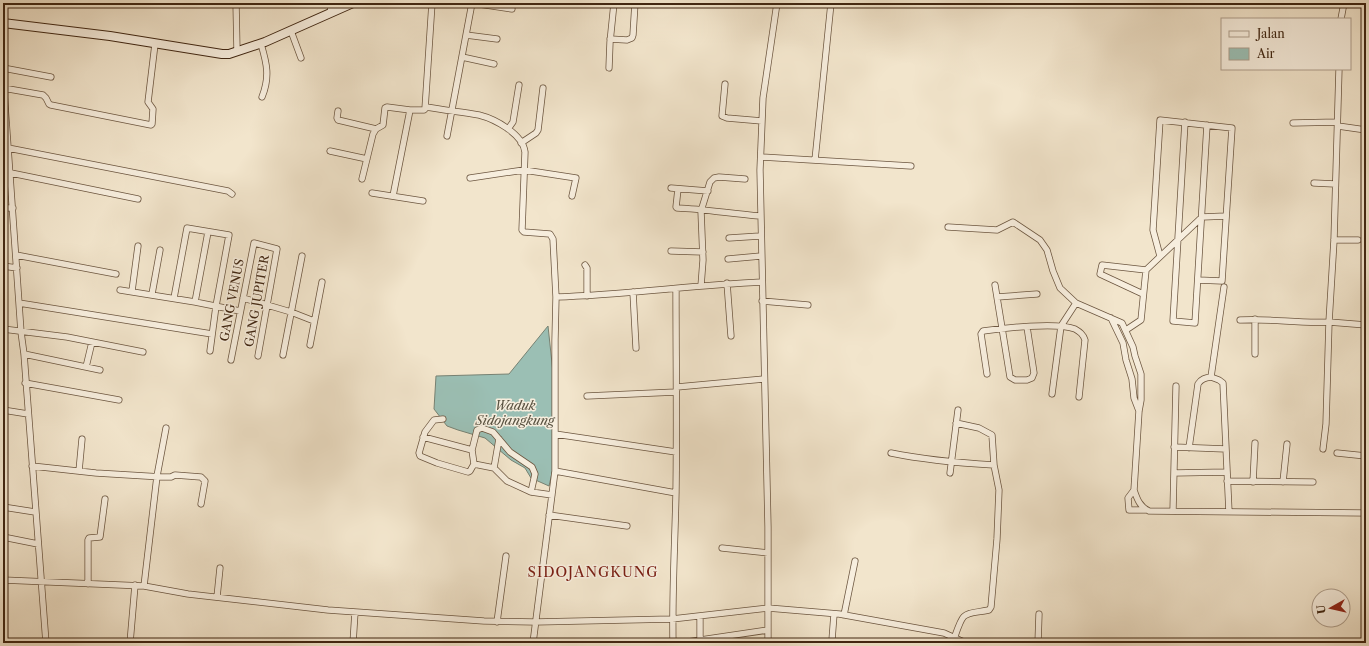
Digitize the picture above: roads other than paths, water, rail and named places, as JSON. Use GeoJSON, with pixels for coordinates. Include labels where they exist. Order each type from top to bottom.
{"type":"FeatureCollection","features":[{"type":"Feature","properties":{"kind":"main road"},"geometry":{"type":"LineString","coordinates":[[3,23],[110,36],[215,54],[229,54],[261,44],[353,3]]}},
{"type":"Feature","properties":{"kind":"street"},"geometry":{"type":"LineString","coordinates":[[3,12],[4,3]]}},
{"type":"Feature","properties":{"kind":"street"},"geometry":{"type":"LineString","coordinates":[[236,3],[237,51]]}},
{"type":"Feature","properties":{"kind":"street"},"geometry":{"type":"LineString","coordinates":[[330,3],[331,13]]}},
{"type":"Feature","properties":{"kind":"street"},"geometry":{"type":"LineString","coordinates":[[426,107],[432,3]]}},
{"type":"Feature","properties":{"kind":"street"},"geometry":{"type":"LineString","coordinates":[[447,136],[472,3],[512,10]]}},
{"type":"Feature","properties":{"kind":"street"},"geometry":{"type":"LineString","coordinates":[[609,68],[610,39],[614,3]]}},
{"type":"Feature","properties":{"kind":"street"},"geometry":{"type":"LineString","coordinates":[[610,39],[627,40],[632,38],[635,3]]}},
{"type":"Feature","properties":{"kind":"street"},"geometry":{"type":"LineString","coordinates":[[768,643],[768,553],[760,216],[763,98],[777,3]]}},
{"type":"Feature","properties":{"kind":"street"},"geometry":{"type":"LineString","coordinates":[[815,160],[831,3]]}},
{"type":"Feature","properties":{"kind":"street"},"geometry":{"type":"LineString","coordinates":[[1341,18],[1344,3]]}},
{"type":"Feature","properties":{"kind":"street"},"geometry":{"type":"LineString","coordinates":[[291,31],[301,58]]}},
{"type":"Feature","properties":{"kind":"street"},"geometry":{"type":"LineString","coordinates":[[466,35],[497,40]]}},
{"type":"Feature","properties":{"kind":"street"},"geometry":{"type":"LineString","coordinates":[[3,88],[43,95],[51,105],[151,125],[153,109],[148,102],[155,44]]}},
{"type":"Feature","properties":{"kind":"street"},"geometry":{"type":"LineString","coordinates":[[261,44],[268,69],[265,90],[262,97]]}},
{"type":"Feature","properties":{"kind":"street"},"geometry":{"type":"LineString","coordinates":[[462,57],[494,64]]}},
{"type":"Feature","properties":{"kind":"street"},"geometry":{"type":"LineString","coordinates":[[3,68],[51,77]]}},
{"type":"Feature","properties":{"kind":"street"},"geometry":{"type":"LineString","coordinates":[[1323,449],[1326,424],[1329,322],[1334,240],[1339,70]]}},
{"type":"Feature","properties":{"kind":"street"},"geometry":{"type":"LineString","coordinates":[[3,76],[21,332],[24,354],[25,383],[46,643]]}},
{"type":"Feature","properties":{"kind":"street"},"geometry":{"type":"LineString","coordinates":[[725,84],[722,116],[727,118],[762,121]]}},
{"type":"Feature","properties":{"kind":"street"},"geometry":{"type":"LineString","coordinates":[[508,130],[513,122],[519,85]]}},
{"type":"Feature","properties":{"kind":"street"},"geometry":{"type":"LineString","coordinates":[[521,143],[538,130],[543,88]]}},
{"type":"Feature","properties":{"kind":"street"},"geometry":{"type":"LineString","coordinates":[[362,179],[373,134],[376,129],[383,125],[384,110],[387,107],[410,110],[425,110],[426,107],[480,116],[500,124],[517,136],[525,148],[522,230],[524,232],[550,234],[553,239],[556,297],[554,340],[555,471],[533,643]]}},
{"type":"Feature","properties":{"kind":"street"},"geometry":{"type":"LineString","coordinates":[[393,196],[410,110]]}},
{"type":"Feature","properties":{"kind":"street"},"geometry":{"type":"LineString","coordinates":[[338,111],[336,118],[338,120],[376,129]]}},
{"type":"Feature","properties":{"kind":"street"},"geometry":{"type":"LineString","coordinates":[[1160,256],[1153,230],[1160,120],[1232,128],[1222,281],[1198,280]]}},
{"type":"Feature","properties":{"kind":"street"},"geometry":{"type":"LineString","coordinates":[[1185,122],[1172,321],[1195,323],[1207,125]]}},
{"type":"Feature","properties":{"kind":"street"},"geometry":{"type":"LineString","coordinates":[[1292,123],[1338,124],[1366,130]]}},
{"type":"Feature","properties":{"kind":"street"},"geometry":{"type":"LineString","coordinates":[[8,148],[228,191],[232,194]]}},
{"type":"Feature","properties":{"kind":"street"},"geometry":{"type":"LineString","coordinates":[[330,151],[367,158]]}},
{"type":"Feature","properties":{"kind":"street"},"geometry":{"type":"LineString","coordinates":[[761,157],[911,166]]}},
{"type":"Feature","properties":{"kind":"street"},"geometry":{"type":"LineString","coordinates":[[470,178],[524,170],[576,178],[572,196]]}},
{"type":"Feature","properties":{"kind":"street"},"geometry":{"type":"LineString","coordinates":[[11,173],[138,199]]}},
{"type":"Feature","properties":{"kind":"street"},"geometry":{"type":"LineString","coordinates":[[701,286],[703,252],[702,209],[712,180],[719,177],[745,178]]}},
{"type":"Feature","properties":{"kind":"street"},"geometry":{"type":"LineString","coordinates":[[1314,183],[1335,184]]}},
{"type":"Feature","properties":{"kind":"street"},"geometry":{"type":"LineString","coordinates":[[708,191],[674,188],[676,206],[760,216]]}},
{"type":"Feature","properties":{"kind":"street"},"geometry":{"type":"LineString","coordinates":[[372,193],[424,201]]}},
{"type":"Feature","properties":{"kind":"street"},"geometry":{"type":"LineString","coordinates":[[3,208],[13,208]]}},
{"type":"Feature","properties":{"kind":"street"},"geometry":{"type":"LineString","coordinates":[[1126,330],[1141,320],[1146,270],[1202,217],[1226,216]]}},
{"type":"Feature","properties":{"kind":"street"},"geometry":{"type":"LineString","coordinates":[[948,227],[997,230],[1013,222],[1040,240],[1047,250],[1060,288],[1076,303],[1122,323],[1133,347],[1141,374],[1141,400],[1134,490],[1137,500],[1143,508],[1149,511]]}},
{"type":"Feature","properties":{"kind":"street"},"geometry":{"type":"LineString","coordinates":[[174,298],[187,228],[229,236],[216,306],[210,351]]}},
{"type":"Feature","properties":{"kind":"street"},"geometry":{"type":"LineString","coordinates":[[195,302],[208,232]]}},
{"type":"Feature","properties":{"kind":"street"},"geometry":{"type":"LineString","coordinates":[[729,238],[760,236]]}},
{"type":"Feature","properties":{"kind":"street"},"geometry":{"type":"LineString","coordinates":[[1334,240],[1358,240]]}},
{"type":"Feature","properties":{"kind":"street","name":"GANG VENUS"},"geometry":{"type":"LineString","coordinates":[[232,360],[254,243],[277,249]]}},
{"type":"Feature","properties":{"kind":"street"},"geometry":{"type":"LineString","coordinates":[[132,291],[138,246]]}},
{"type":"Feature","properties":{"kind":"street","name":"GANG JUPITER"},"geometry":{"type":"LineString","coordinates":[[258,356],[277,249]]}},
{"type":"Feature","properties":{"kind":"street"},"geometry":{"type":"LineString","coordinates":[[152,294],[160,250]]}},
{"type":"Feature","properties":{"kind":"street"},"geometry":{"type":"LineString","coordinates":[[671,251],[703,252]]}},
{"type":"Feature","properties":{"kind":"street"},"geometry":{"type":"LineString","coordinates":[[16,255],[116,274]]}},
{"type":"Feature","properties":{"kind":"street"},"geometry":{"type":"LineString","coordinates":[[283,355],[302,256]]}},
{"type":"Feature","properties":{"kind":"street"},"geometry":{"type":"LineString","coordinates":[[728,259],[761,256]]}},
{"type":"Feature","properties":{"kind":"street"},"geometry":{"type":"LineString","coordinates":[[585,265],[587,296]]}},
{"type":"Feature","properties":{"kind":"street"},"geometry":{"type":"LineString","coordinates":[[1144,294],[1100,274],[1102,265],[1146,270]]}},
{"type":"Feature","properties":{"kind":"street"},"geometry":{"type":"LineString","coordinates":[[3,266],[17,268]]}},
{"type":"Feature","properties":{"kind":"street"},"geometry":{"type":"LineString","coordinates":[[310,345],[322,282]]}},
{"type":"Feature","properties":{"kind":"street"},"geometry":{"type":"LineString","coordinates":[[556,297],[587,296],[762,282]]}},
{"type":"Feature","properties":{"kind":"street"},"geometry":{"type":"LineString","coordinates":[[727,284],[731,336]]}},
{"type":"Feature","properties":{"kind":"street"},"geometry":{"type":"LineString","coordinates":[[995,285],[1010,377],[1015,380],[1027,380],[1032,378],[1034,373],[1027,327]]}},
{"type":"Feature","properties":{"kind":"street"},"geometry":{"type":"LineString","coordinates":[[1211,377],[1224,287]]}},
{"type":"Feature","properties":{"kind":"street"},"geometry":{"type":"LineString","coordinates":[[673,643],[672,619],[676,493],[677,390],[676,289]]}},
{"type":"Feature","properties":{"kind":"street"},"geometry":{"type":"LineString","coordinates":[[120,290],[152,294],[240,311]]}},
{"type":"Feature","properties":{"kind":"street"},"geometry":{"type":"LineString","coordinates":[[633,292],[636,348]]}},
{"type":"Feature","properties":{"kind":"street"},"geometry":{"type":"LineString","coordinates":[[997,297],[1037,294]]}},
{"type":"Feature","properties":{"kind":"street"},"geometry":{"type":"LineString","coordinates":[[243,298],[266,306],[291,312],[314,321]]}},
{"type":"Feature","properties":{"kind":"street"},"geometry":{"type":"LineString","coordinates":[[762,300],[808,305]]}},
{"type":"Feature","properties":{"kind":"street"},"geometry":{"type":"LineString","coordinates":[[19,303],[212,334]]}},
{"type":"Feature","properties":{"kind":"street"},"geometry":{"type":"LineString","coordinates":[[1052,394],[1061,326],[1076,303]]}},
{"type":"Feature","properties":{"kind":"street"},"geometry":{"type":"LineString","coordinates":[[1111,318],[1123,343],[1126,360],[1132,379],[1134,398],[1139,411]]}},
{"type":"Feature","properties":{"kind":"street"},"geometry":{"type":"LineString","coordinates":[[1255,319],[1255,354]]}},
{"type":"Feature","properties":{"kind":"street"},"geometry":{"type":"LineString","coordinates":[[1240,320],[1255,319],[1286,322],[1329,322],[1366,325]]}},
{"type":"Feature","properties":{"kind":"street"},"geometry":{"type":"LineString","coordinates":[[986,374],[981,334],[984,331],[1002,328],[1061,326],[1074,329],[1082,334],[1086,340],[1080,397]]}},
{"type":"Feature","properties":{"kind":"street"},"geometry":{"type":"LineString","coordinates":[[3,329],[68,337],[143,352]]}},
{"type":"Feature","properties":{"kind":"street"},"geometry":{"type":"LineString","coordinates":[[86,367],[92,342]]}},
{"type":"Feature","properties":{"kind":"street"},"geometry":{"type":"LineString","coordinates":[[24,354],[100,370]]}},
{"type":"Feature","properties":{"kind":"street"},"geometry":{"type":"LineString","coordinates":[[1126,360],[1135,356]]}},
{"type":"Feature","properties":{"kind":"street"},"geometry":{"type":"LineString","coordinates":[[1190,448],[1198,384],[1205,378],[1211,377],[1223,383],[1228,512]]}},
{"type":"Feature","properties":{"kind":"street"},"geometry":{"type":"LineString","coordinates":[[587,396],[677,390],[764,379]]}},
{"type":"Feature","properties":{"kind":"street"},"geometry":{"type":"LineString","coordinates":[[25,383],[119,400]]}},
{"type":"Feature","properties":{"kind":"street"},"geometry":{"type":"LineString","coordinates":[[1173,511],[1176,386]]}},
{"type":"Feature","properties":{"kind":"street"},"geometry":{"type":"LineString","coordinates":[[3,410],[28,414]]}},
{"type":"Feature","properties":{"kind":"street"},"geometry":{"type":"LineString","coordinates":[[950,473],[958,410]]}},
{"type":"Feature","properties":{"kind":"street"},"geometry":{"type":"LineString","coordinates":[[443,419],[434,420],[423,437],[419,453],[421,457],[468,472],[474,464],[472,450],[477,430],[488,430],[493,432],[510,452],[532,467],[535,474],[531,492]]}},
{"type":"Feature","properties":{"kind":"street"},"geometry":{"type":"LineString","coordinates":[[955,636],[963,616],[989,610],[991,607],[997,539],[999,490],[994,465],[992,435],[979,428],[956,423]]}},
{"type":"Feature","properties":{"kind":"street"},"geometry":{"type":"LineString","coordinates":[[144,586],[157,476],[166,428]]}},
{"type":"Feature","properties":{"kind":"street"},"geometry":{"type":"LineString","coordinates":[[555,434],[676,452]]}},
{"type":"Feature","properties":{"kind":"street"},"geometry":{"type":"LineString","coordinates":[[423,437],[472,450]]}},
{"type":"Feature","properties":{"kind":"street"},"geometry":{"type":"LineString","coordinates":[[79,471],[82,439]]}},
{"type":"Feature","properties":{"kind":"street"},"geometry":{"type":"LineString","coordinates":[[494,468],[499,439]]}},
{"type":"Feature","properties":{"kind":"street"},"geometry":{"type":"LineString","coordinates":[[1253,482],[1254,443]]}},
{"type":"Feature","properties":{"kind":"street"},"geometry":{"type":"LineString","coordinates":[[1284,482],[1287,444]]}},
{"type":"Feature","properties":{"kind":"street"},"geometry":{"type":"LineString","coordinates":[[1174,447],[1226,449]]}},
{"type":"Feature","properties":{"kind":"street"},"geometry":{"type":"LineString","coordinates":[[891,453],[912,458],[994,465]]}},
{"type":"Feature","properties":{"kind":"street"},"geometry":{"type":"LineString","coordinates":[[1338,453],[1366,456]]}},
{"type":"Feature","properties":{"kind":"street"},"geometry":{"type":"LineString","coordinates":[[474,464],[494,468],[507,480],[531,492],[552,495]]}},
{"type":"Feature","properties":{"kind":"street"},"geometry":{"type":"LineString","coordinates":[[32,466],[79,471],[171,477],[175,475],[203,477],[205,481],[201,504]]}},
{"type":"Feature","properties":{"kind":"street"},"geometry":{"type":"LineString","coordinates":[[555,471],[676,493]]}},
{"type":"Feature","properties":{"kind":"street"},"geometry":{"type":"LineString","coordinates":[[1174,473],[1227,472]]}},
{"type":"Feature","properties":{"kind":"street"},"geometry":{"type":"LineString","coordinates":[[1227,482],[1314,482]]}},
{"type":"Feature","properties":{"kind":"street"},"geometry":{"type":"LineString","coordinates":[[1134,490],[1128,498],[1129,510],[1366,513]]}},
{"type":"Feature","properties":{"kind":"street"},"geometry":{"type":"LineString","coordinates":[[88,584],[88,540],[89,538],[100,537],[105,499]]}},
{"type":"Feature","properties":{"kind":"street"},"geometry":{"type":"LineString","coordinates":[[3,507],[35,512]]}},
{"type":"Feature","properties":{"kind":"street"},"geometry":{"type":"LineString","coordinates":[[549,515],[626,526]]}},
{"type":"Feature","properties":{"kind":"street"},"geometry":{"type":"LineString","coordinates":[[3,538],[38,544]]}},
{"type":"Feature","properties":{"kind":"street"},"geometry":{"type":"LineString","coordinates":[[722,548],[768,553]]}},
{"type":"Feature","properties":{"kind":"street"},"geometry":{"type":"LineString","coordinates":[[497,622],[506,556]]}},
{"type":"Feature","properties":{"kind":"street"},"geometry":{"type":"LineString","coordinates":[[844,615],[855,561]]}},
{"type":"Feature","properties":{"kind":"street"},"geometry":{"type":"LineString","coordinates":[[217,597],[220,568]]}},
{"type":"Feature","properties":{"kind":"street"},"geometry":{"type":"LineString","coordinates":[[3,580],[41,583],[135,585],[188,594],[355,612],[497,622],[672,619],[768,608],[844,615],[944,633],[955,636],[966,643]]}},
{"type":"Feature","properties":{"kind":"street"},"geometry":{"type":"LineString","coordinates":[[130,643],[135,585]]}},
{"type":"Feature","properties":{"kind":"street"},"geometry":{"type":"LineString","coordinates":[[353,643],[355,612]]}},
{"type":"Feature","properties":{"kind":"street"},"geometry":{"type":"LineString","coordinates":[[830,643],[832,640],[834,614]]}},
{"type":"Feature","properties":{"kind":"street"},"geometry":{"type":"LineString","coordinates":[[1038,643],[1039,614]]}},
{"type":"Feature","properties":{"kind":"street"},"geometry":{"type":"LineString","coordinates":[[700,616],[700,640]]}},
{"type":"Feature","properties":{"kind":"street"},"geometry":{"type":"LineString","coordinates":[[680,643],[768,630]]}},
{"type":"Feature","properties":{"kind":"water","name":"Waduk Sidojangkung"},"geometry":{"type":"Polygon","coordinates":[[[548,326],[554,382],[555,460],[549,486],[531,478],[525,468],[511,460],[485,438],[447,426],[434,409],[436,376],[509,374],[548,326]]]}},
{"type":"Feature","properties":{"kind":"district","name":"SIDOJANGKUNG"},"geometry":{"type":"Point","coordinates":[593,572]}}]}
